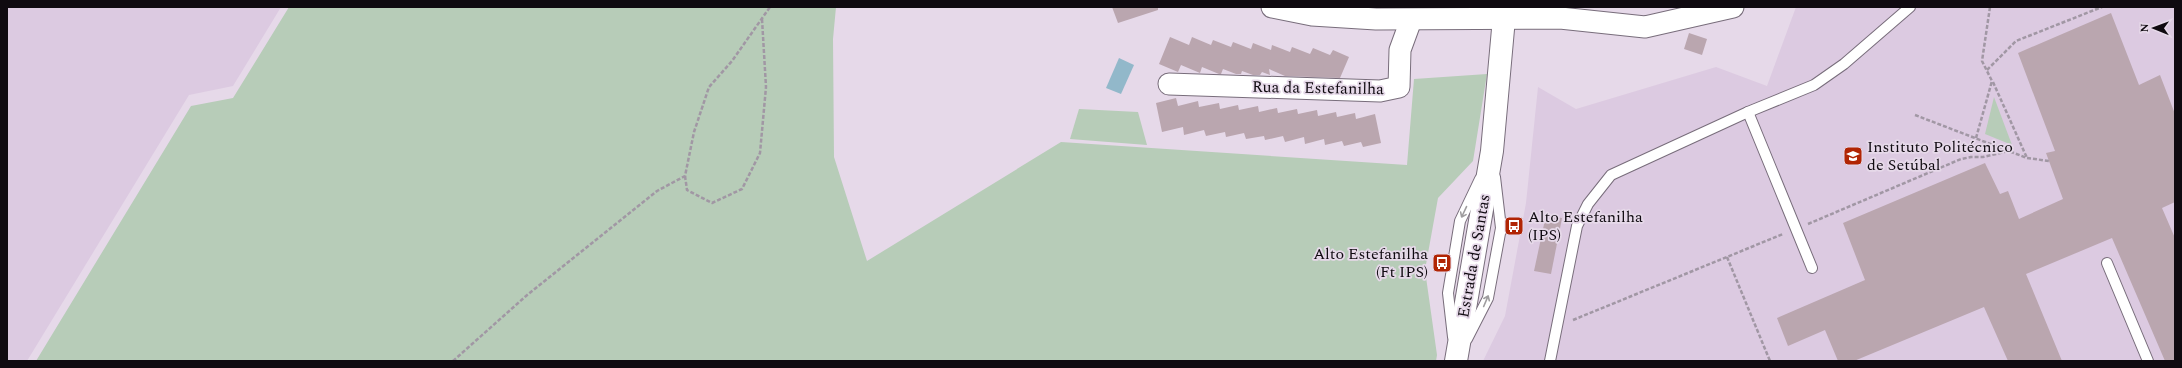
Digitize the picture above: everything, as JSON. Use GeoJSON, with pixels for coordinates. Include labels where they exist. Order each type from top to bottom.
{"type":"FeatureCollection","features":[{"type":"Feature","properties":{"kind":"main road","name":"Estrada de Santas"},"geometry":{"type":"LineString","coordinates":[[1456,361],[1492,152],[1505,13]]}},
{"type":"Feature","properties":{"kind":"street"},"geometry":{"type":"LineString","coordinates":[[1272,7],[1312,15],[1411,20],[1505,13],[1645,27],[1733,7]]}},
{"type":"Feature","properties":{"kind":"street","name":"Rua da Estefanilha"},"geometry":{"type":"LineString","coordinates":[[1169,84],[1380,91],[1398,87],[1400,50],[1411,20]]}},
{"type":"Feature","properties":{"kind":"lane"},"geometry":{"type":"LineString","coordinates":[[1550,361],[1577,226],[1588,204],[1611,175],[1748,112],[1814,85],[1844,64],[1910,7]]}},
{"type":"Feature","properties":{"kind":"lane"},"geometry":{"type":"LineString","coordinates":[[1748,112],[1798,229],[1812,268]]}},
{"type":"Feature","properties":{"kind":"lane"},"geometry":{"type":"LineString","coordinates":[[2107,264],[2148,361]]}},
{"type":"Feature","properties":{"kind":"path"},"geometry":{"type":"LineString","coordinates":[[762,19],[766,87],[760,153],[742,188],[712,203],[687,190],[685,176],[694,132],[709,87],[732,61],[770,7]]}},
{"type":"Feature","properties":{"kind":"path"},"geometry":{"type":"LineString","coordinates":[[1990,7],[1982,61],[2027,158]]}},
{"type":"Feature","properties":{"kind":"path"},"geometry":{"type":"LineString","coordinates":[[1987,70],[2016,41],[2102,7]]}},
{"type":"Feature","properties":{"kind":"path"},"geometry":{"type":"LineString","coordinates":[[1976,138],[1992,81]]}},
{"type":"Feature","properties":{"kind":"path"},"geometry":{"type":"LineString","coordinates":[[1915,115],[2027,158],[2049,161]]}},
{"type":"Feature","properties":{"kind":"path"},"geometry":{"type":"LineString","coordinates":[[1557,326],[1798,229],[1961,159],[1983,157],[2009,151]]}},
{"type":"Feature","properties":{"kind":"path"},"geometry":{"type":"LineString","coordinates":[[452,361],[526,296],[657,191],[685,176]]}},
{"type":"Feature","properties":{"kind":"path"},"geometry":{"type":"LineString","coordinates":[[1727,257],[1770,361]]}},
{"type":"Feature","properties":{"kind":"shaded area"},"geometry":{"type":"Polygon","coordinates":[[[7,7],[281,7],[233,86],[189,95],[27,361],[7,361],[7,7]]]}},
{"type":"Feature","properties":{"kind":"shaded area","name":"Instituto Politécnico de Setúbal"},"geometry":{"type":"Polygon","coordinates":[[[1796,7],[2175,7],[2175,361],[1483,361],[1505,316],[1526,203],[1538,87],[1576,109],[1716,67],[1767,86],[1796,7]]]}},
{"type":"Feature","properties":{"kind":"green space"},"geometry":{"type":"Polygon","coordinates":[[[289,7],[836,7],[833,39],[834,157],[867,261],[1061,142],[1407,165],[1414,79],[1487,74],[1473,161],[1438,198],[1425,270],[1437,355],[1436,361],[36,361],[191,106],[233,98],[289,7]]]}},
{"type":"Feature","properties":{"kind":"green space"},"geometry":{"type":"Polygon","coordinates":[[[1994,97],[2012,145],[1985,134],[1994,97]]]}},
{"type":"Feature","properties":{"kind":"green space"},"geometry":{"type":"Polygon","coordinates":[[[1079,109],[1138,112],[1147,145],[1070,139],[1079,109]]]}},
{"type":"Feature","properties":{"kind":"water"},"geometry":{"type":"Polygon","coordinates":[[[1119,58],[1134,65],[1121,94],[1106,88],[1119,58]]]}},
{"type":"Feature","properties":{"kind":"building"},"geometry":{"type":"Polygon","coordinates":[[[1112,7],[1158,7],[1158,10],[1118,23],[1112,7]]]}},
{"type":"Feature","properties":{"kind":"building"},"geometry":{"type":"Polygon","coordinates":[[[2111,13],[2139,85],[2160,75],[2175,114],[2175,202],[2162,208],[2175,238],[2175,361],[2165,361],[2112,238],[2026,274],[2062,361],[2008,361],[1984,307],[1854,361],[1838,361],[1825,330],[1788,346],[1777,318],[1865,280],[1843,223],[1985,163],[2000,194],[2008,191],[2019,219],[2063,199],[2046,153],[2055,151],[2018,53],[2111,13]]]}},
{"type":"Feature","properties":{"kind":"building"},"geometry":{"type":"Polygon","coordinates":[[[1689,33],[1707,39],[1702,55],[1684,49],[1689,33]]]}},
{"type":"Feature","properties":{"kind":"building"},"geometry":{"type":"Polygon","coordinates":[[[1170,37],[1189,45],[1192,37],[1211,45],[1213,40],[1231,47],[1233,42],[1251,49],[1253,43],[1271,50],[1272,45],[1290,52],[1292,47],[1310,54],[1313,48],[1330,55],[1333,50],[1349,57],[1340,78],[1285,76],[1269,69],[1270,75],[1262,72],[1260,75],[1253,75],[1242,71],[1241,74],[1236,74],[1223,69],[1221,74],[1219,74],[1202,67],[1200,73],[1181,65],[1178,72],[1159,64],[1170,37]]]}},
{"type":"Feature","properties":{"kind":"building"},"geometry":{"type":"Polygon","coordinates":[[[1176,98],[1178,106],[1198,101],[1199,107],[1219,103],[1220,109],[1238,105],[1239,110],[1258,106],[1259,112],[1277,108],[1278,113],[1297,109],[1298,114],[1317,110],[1318,116],[1336,112],[1337,117],[1355,113],[1356,119],[1375,114],[1381,143],[1363,147],[1361,142],[1344,146],[1342,141],[1325,145],[1324,139],[1305,144],[1304,137],[1285,142],[1283,136],[1265,140],[1264,136],[1246,139],[1244,133],[1226,137],[1225,132],[1206,136],[1204,130],[1184,135],[1183,127],[1162,132],[1156,103],[1176,98]]]}},
{"type":"Feature","properties":{"kind":"building"},"geometry":{"type":"Polygon","coordinates":[[[1546,215],[1562,218],[1551,274],[1534,271],[1546,215]]]}},
{"type":"Feature","properties":{"kind":"place","name":"Instituto Politécnico de Setúbal"},"geometry":{"type":"Point","coordinates":[1853,156]}},
{"type":"Feature","properties":{"kind":"place","name":"Alto Estefanilha (IPS)"},"geometry":{"type":"Point","coordinates":[1514,226]}},
{"type":"Feature","properties":{"kind":"place","name":"Alto Estefanilha (Ft IPS)"},"geometry":{"type":"Point","coordinates":[1442,263]}}]}
